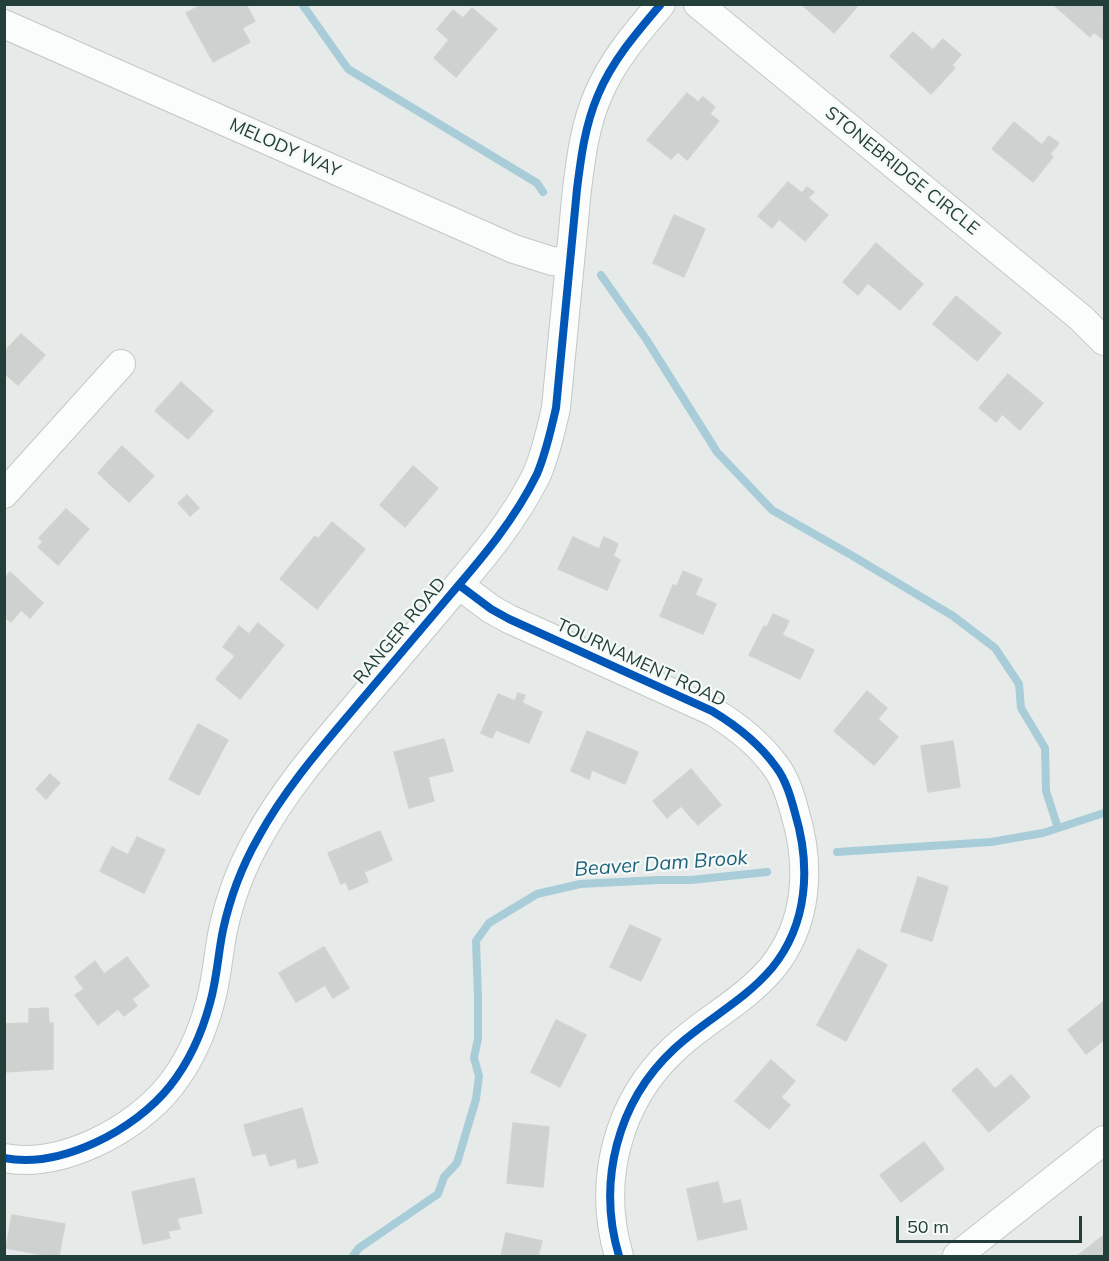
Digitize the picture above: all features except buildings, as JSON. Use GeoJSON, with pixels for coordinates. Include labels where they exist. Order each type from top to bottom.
{"type":"FeatureCollection","features":[{"type":"Feature","properties":{"kind":"street","name":"RANGER ROAD"},"geometry":{"type":"LineString","coordinates":[[4,1158],[17,1160],[51,1157],[86,1147],[118,1131],[146,1112],[169,1088],[186,1063],[201,1033],[211,1002],[231,899],[258,838],[278,805],[310,762],[504,528],[538,472],[556,408],[581,153],[588,123],[598,94],[614,64],[661,4]]}},
{"type":"Feature","properties":{"kind":"street","name":"STONEBRIDGE CIRCLE"},"geometry":{"type":"LineString","coordinates":[[698,4],[1081,318],[1104,340]]}},
{"type":"Feature","properties":{"kind":"street","name":"MELODY WAY"},"geometry":{"type":"LineString","coordinates":[[4,24],[514,249],[552,261],[569,262]]}},
{"type":"Feature","properties":{"kind":"street"},"geometry":{"type":"LineString","coordinates":[[6,490],[121,364]]}},
{"type":"Feature","properties":{"kind":"street","name":"TOURNAMENT ROAD"},"geometry":{"type":"LineString","coordinates":[[459,585],[508,619],[712,711],[736,725],[757,744],[778,769],[791,797],[800,827],[805,885],[800,915],[789,943],[773,966],[753,988],[675,1048],[654,1070],[636,1095],[624,1121],[615,1149],[610,1180],[609,1209],[619,1257]]}},
{"type":"Feature","properties":{"kind":"street"},"geometry":{"type":"LineString","coordinates":[[957,1257],[1104,1140]]}},
{"type":"Feature","properties":{"kind":"waterway"},"geometry":{"type":"LineString","coordinates":[[302,4],[348,69],[537,183],[543,192]]}},
{"type":"Feature","properties":{"kind":"waterway"},"geometry":{"type":"LineString","coordinates":[[601,275],[646,339],[717,452],[772,510],[953,616],[995,648],[1019,684],[1021,708],[1045,748],[1046,791],[1058,828]]}},
{"type":"Feature","properties":{"kind":"waterway","name":"Beaver Dam Brook"},"geometry":{"type":"LineString","coordinates":[[837,852],[991,842],[1043,833],[1104,813]]}},
{"type":"Feature","properties":{"kind":"waterway","name":"Beaver Dam Brook"},"geometry":{"type":"LineString","coordinates":[[353,1256],[359,1248],[438,1194],[444,1177],[457,1163],[476,1099],[479,1076],[474,1058],[478,1038],[476,941],[489,923],[537,894],[580,884],[691,880],[767,872]]}},
{"type":"Feature","properties":{"kind":"cycle path"},"geometry":{"type":"LineString","coordinates":[[4,1158],[26,1160],[49,1158],[95,1143],[137,1117],[170,1086],[189,1057],[203,1025],[216,976],[229,906],[252,849],[268,821],[314,757],[486,552],[509,522],[528,491],[543,458],[556,408],[577,189],[590,118],[610,70],[661,4]]}},
{"type":"Feature","properties":{"kind":"cycle path"},"geometry":{"type":"LineString","coordinates":[[459,585],[491,609],[509,619],[712,711],[730,723],[755,743],[780,772],[790,795],[800,833],[803,853],[803,894],[793,933],[784,951],[772,968],[749,991],[674,1049],[654,1070],[638,1093],[626,1118],[617,1145],[610,1200],[619,1256]]}}]}
